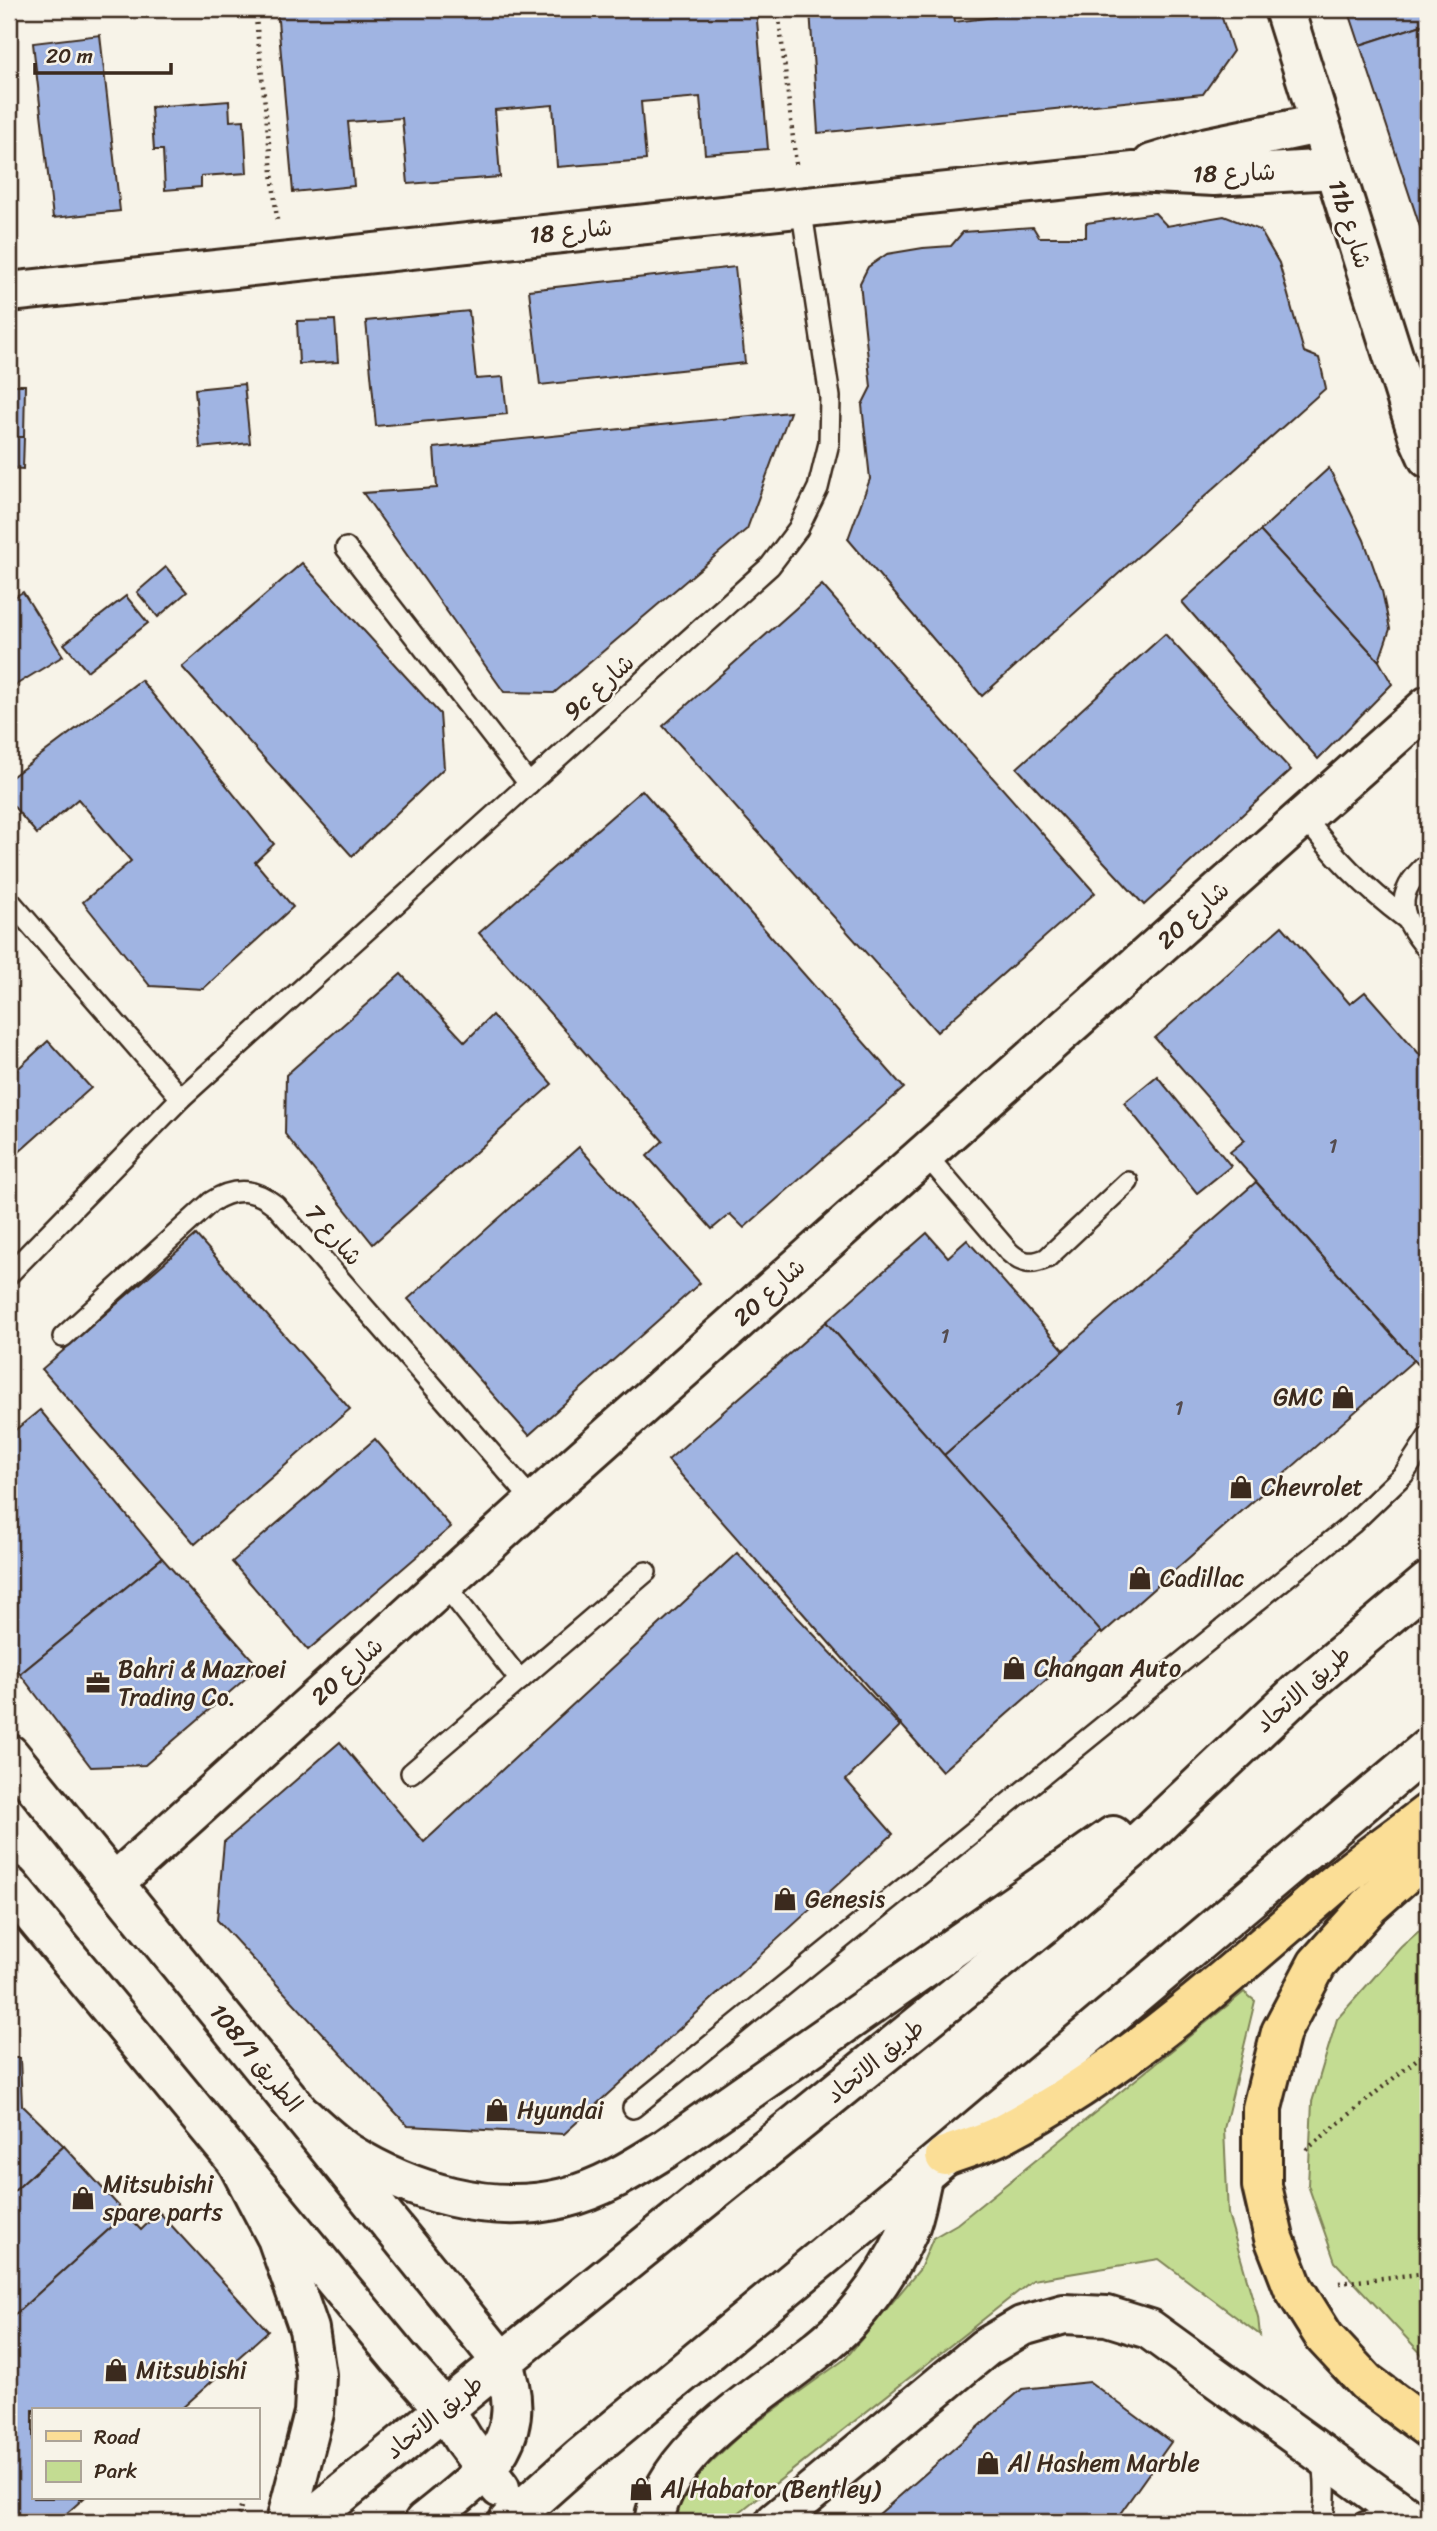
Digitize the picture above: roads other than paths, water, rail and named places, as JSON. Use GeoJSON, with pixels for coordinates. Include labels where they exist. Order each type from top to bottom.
{"type":"FeatureCollection","features":[{"type":"Feature","properties":{"kind":"main road"},"geometry":{"type":"LineString","coordinates":[[934,2165],[1002,2135],[1059,2102],[1114,2065],[1256,1953],[1333,1885],[1428,1813]]}},
{"type":"Feature","properties":{"kind":"main road"},"geometry":{"type":"LineString","coordinates":[[1428,1854],[1369,1906],[1317,1964],[1280,2032],[1262,2108],[1262,2186],[1273,2238],[1293,2287],[1325,2338],[1366,2382],[1428,2428]]}},
{"type":"Feature","properties":{"kind":"street","name":"11b شارع"},"geometry":{"type":"LineString","coordinates":[[1284,9],[1424,448],[1428,489]]}},
{"type":"Feature","properties":{"kind":"street","name":"شارع 18"},"geometry":{"type":"LineString","coordinates":[[1134,172],[1208,147],[1319,124]]}},
{"type":"Feature","properties":{"kind":"street","name":"شارع 18"},"geometry":{"type":"LineString","coordinates":[[9,292],[1134,172],[1214,176],[1333,169]]}},
{"type":"Feature","properties":{"kind":"street","name":"شارع 20"},"geometry":{"type":"LineString","coordinates":[[114,1883],[534,1502],[1428,706]]}},
{"type":"Feature","properties":{"kind":"street","name":"طريق الاتحاد"},"geometry":{"type":"LineString","coordinates":[[307,2522],[1043,1925],[1133,1848],[1298,1692],[1428,1582]]}},
{"type":"Feature","properties":{"kind":"street"},"geometry":{"type":"LineString","coordinates":[[15,1905],[237,2162],[400,2360],[445,2410],[520,2519],[580,2458],[934,2165],[1428,1748]]}},
{"type":"Feature","properties":{"kind":"street","name":"108/1 الطريق"},"geometry":{"type":"LineString","coordinates":[[9,1754],[502,2362]]}},
{"type":"Feature","properties":{"kind":"street"},"geometry":{"type":"LineString","coordinates":[[303,2115],[357,2157],[397,2179],[452,2198],[519,2204],[564,2198],[617,2178],[665,2149],[1229,1755]]}},
{"type":"Feature","properties":{"kind":"street"},"geometry":{"type":"LineString","coordinates":[[237,2162],[277,2238],[309,2329],[316,2375],[314,2413],[286,2522]]}},
{"type":"Feature","properties":{"kind":"street"},"geometry":{"type":"LineString","coordinates":[[654,2522],[667,2484],[686,2456],[712,2432],[808,2357],[849,2320],[866,2299],[883,2277],[909,2229],[934,2165]]}},
{"type":"Feature","properties":{"kind":"street"},"geometry":{"type":"LineString","coordinates":[[775,2522],[985,2348],[1022,2326],[1064,2314],[1107,2316],[1149,2329],[1412,2520]]}},
{"type":"Feature","properties":{"kind":"street"},"geometry":{"type":"LineString","coordinates":[[424,2522],[485,2470],[499,2451],[510,2427],[513,2405],[510,2383],[502,2362]]}},
{"type":"Feature","properties":{"kind":"lane","name":"9c شارع"},"geometry":{"type":"LineString","coordinates":[[9,1274],[181,1098],[770,566],[798,529],[818,488],[829,443],[830,397],[802,206]]}},
{"type":"Feature","properties":{"kind":"lane"},"geometry":{"type":"LineString","coordinates":[[346,548],[529,784]]}},
{"type":"Feature","properties":{"kind":"lane"},"geometry":{"type":"LineString","coordinates":[[1304,817],[1349,872],[1405,918]]}},
{"type":"Feature","properties":{"kind":"lane"},"geometry":{"type":"LineString","coordinates":[[1428,863],[1408,885],[1403,901],[1405,918],[1412,933],[1428,950]]}},
{"type":"Feature","properties":{"kind":"lane"},"geometry":{"type":"LineString","coordinates":[[9,900],[181,1098]]}},
{"type":"Feature","properties":{"kind":"lane"},"geometry":{"type":"LineString","coordinates":[[925,1154],[1009,1252],[1027,1263],[1047,1258],[1128,1182]]}},
{"type":"Feature","properties":{"kind":"lane","name":"شارع 7"},"geometry":{"type":"LineString","coordinates":[[63,1337],[211,1202],[223,1194],[251,1191],[264,1196],[275,1205],[534,1502]]}},
{"type":"Feature","properties":{"kind":"lane"},"geometry":{"type":"LineString","coordinates":[[633,2108],[1353,1524],[1404,1474],[1428,1437]]}},
{"type":"Feature","properties":{"kind":"lane"},"geometry":{"type":"LineString","coordinates":[[411,1773],[646,1572]]}},
{"type":"Feature","properties":{"kind":"lane"},"geometry":{"type":"LineString","coordinates":[[444,1584],[520,1680]]}},
{"type":"Feature","properties":{"kind":"lane"},"geometry":{"type":"LineString","coordinates":[[1322,2454],[1326,2477],[1326,2501],[1322,2522]]}},
{"type":"Feature","properties":{"kind":"lane"},"geometry":{"type":"LineString","coordinates":[[1364,2522],[1383,2518],[1412,2520]]}},
{"type":"Feature","properties":{"kind":"place","name":"GMC"},"geometry":{"type":"Point","coordinates":[1343,1397]}},
{"type":"Feature","properties":{"kind":"place","name":"Chevrolet"},"geometry":{"type":"Point","coordinates":[1241,1487]}},
{"type":"Feature","properties":{"kind":"place","name":"Cadillac"},"geometry":{"type":"Point","coordinates":[1140,1578]}},
{"type":"Feature","properties":{"kind":"place","name":"Changan Auto"},"geometry":{"type":"Point","coordinates":[1014,1668]}},
{"type":"Feature","properties":{"kind":"place","name":"Bahri & Mazroei Trading Co."},"geometry":{"type":"Point","coordinates":[98,1683]}},
{"type":"Feature","properties":{"kind":"place","name":"Genesis"},"geometry":{"type":"Point","coordinates":[785,1899]}},
{"type":"Feature","properties":{"kind":"place","name":"Hyundai"},"geometry":{"type":"Point","coordinates":[497,2110]}},
{"type":"Feature","properties":{"kind":"place","name":"Mitsubishi spare parts"},"geometry":{"type":"Point","coordinates":[83,2198]}},
{"type":"Feature","properties":{"kind":"place","name":"Mitsubishi"},"geometry":{"type":"Point","coordinates":[116,2370]}},
{"type":"Feature","properties":{"kind":"place","name":"Al Hashem Marble"},"geometry":{"type":"Point","coordinates":[988,2463]}},
{"type":"Feature","properties":{"kind":"place","name":"Al Habator (Bentley)"},"geometry":{"type":"Point","coordinates":[641,2489]}}]}
